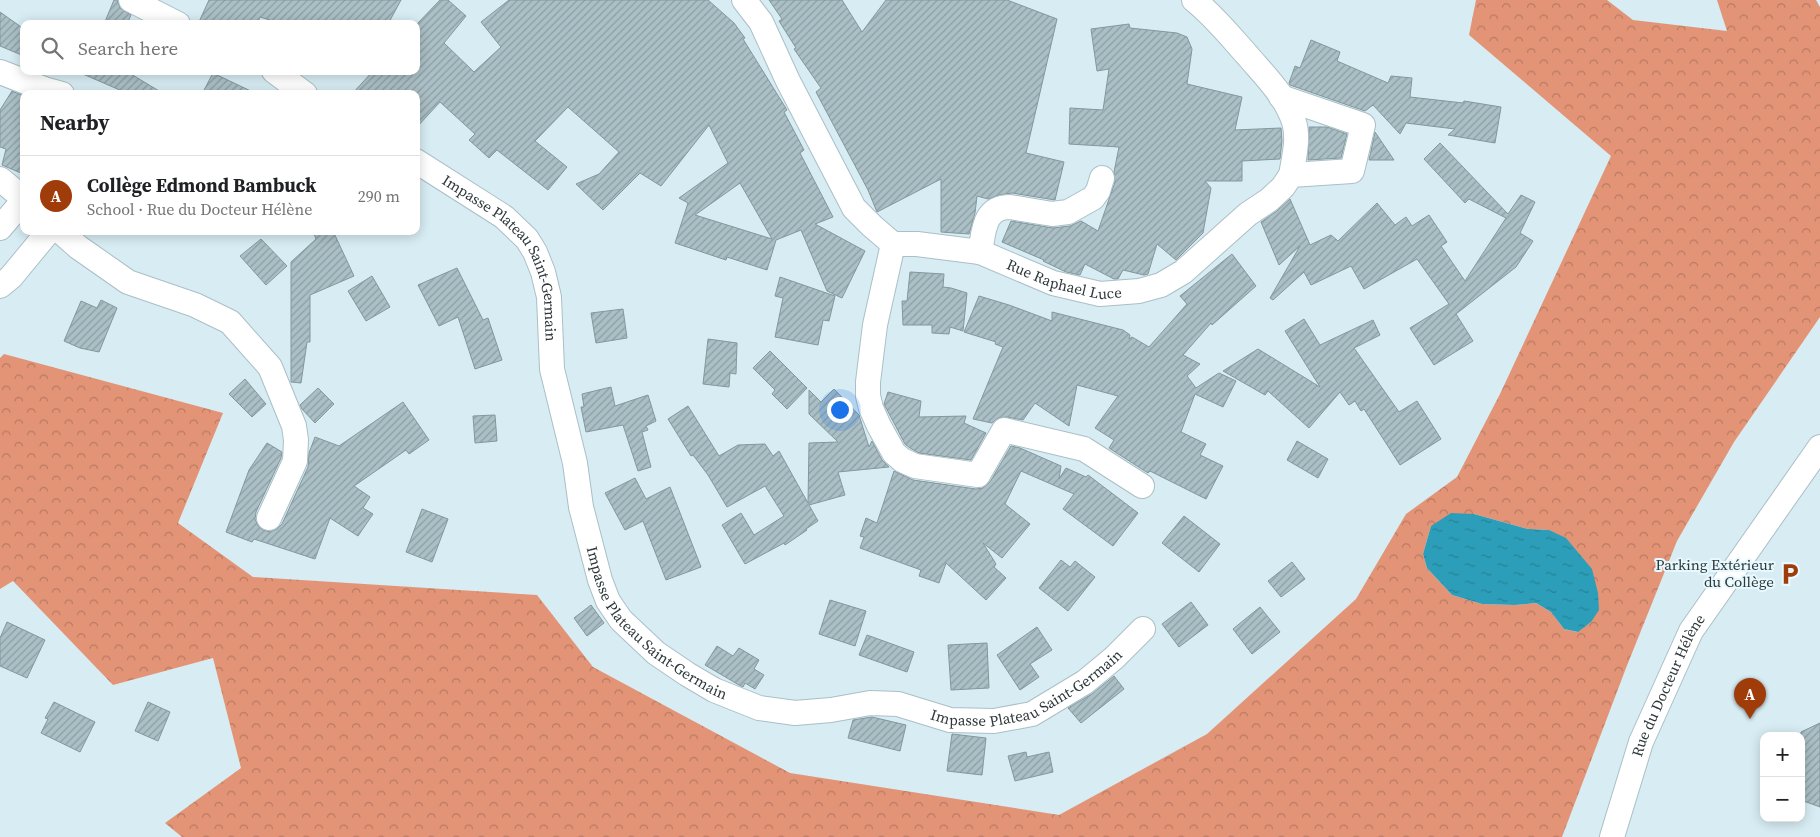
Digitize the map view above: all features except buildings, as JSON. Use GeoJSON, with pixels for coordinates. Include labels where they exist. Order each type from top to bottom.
{"type":"FeatureCollection","features":[{"type":"Feature","properties":{"kind":"street"},"geometry":{"type":"LineString","coordinates":[[131,0],[170,20]]}},
{"type":"Feature","properties":{"kind":"street"},"geometry":{"type":"LineString","coordinates":[[744,0],[761,22],[788,81],[854,208],[893,244],[875,325],[868,389],[871,408],[894,453],[902,460],[915,466],[978,475],[1004,430],[1084,449],[1142,486]]}},
{"type":"Feature","properties":{"kind":"street"},"geometry":{"type":"LineString","coordinates":[[1194,0],[1227,31],[1271,82],[1281,97],[1294,122],[1296,147],[1290,175],[1352,171],[1363,125],[1281,97]]}},
{"type":"Feature","properties":{"kind":"street"},"geometry":{"type":"LineString","coordinates":[[0,72],[48,90]]}},
{"type":"Feature","properties":{"kind":"street"},"geometry":{"type":"LineString","coordinates":[[279,75],[300,90]]}},
{"type":"Feature","properties":{"kind":"street","name":"Impasse Plateau Saint-Germain"},"geometry":{"type":"LineString","coordinates":[[420,164],[504,218],[527,239],[535,252],[543,272],[549,297],[552,369],[575,463],[581,507],[600,580],[608,601],[621,620],[656,653],[686,674],[714,690],[759,708],[795,713],[831,710],[870,703],[898,704],[950,720],[994,721],[1032,714],[1085,682],[1114,658],[1143,629]]}},
{"type":"Feature","properties":{"kind":"street","name":"Rue Raphael Luce"},"geometry":{"type":"LineString","coordinates":[[893,244],[917,244],[980,252],[1053,283],[1100,294],[1139,292],[1161,284],[1183,272],[1248,214],[1269,200],[1283,187],[1290,175]]}},
{"type":"Feature","properties":{"kind":"street"},"geometry":{"type":"LineString","coordinates":[[980,252],[988,217],[994,210],[1010,207],[1052,214],[1068,212],[1094,198],[1102,178]]}},
{"type":"Feature","properties":{"kind":"street"},"geometry":{"type":"LineString","coordinates":[[0,179],[20,196]]}},
{"type":"Feature","properties":{"kind":"street"},"geometry":{"type":"LineString","coordinates":[[0,228],[20,205]]}},
{"type":"Feature","properties":{"kind":"street"},"geometry":{"type":"LineString","coordinates":[[0,286],[11,278],[46,235]]}},
{"type":"Feature","properties":{"kind":"street"},"geometry":{"type":"LineString","coordinates":[[64,235],[78,247],[128,282],[195,305],[230,322],[270,366],[294,426],[296,440],[295,461],[269,518]]}},
{"type":"Feature","properties":{"kind":"street","name":"Rue du Docteur Hélène"},"geometry":{"type":"LineString","coordinates":[[1612,837],[1641,742],[1692,631],[1820,447]]}},
{"type":"Feature","properties":{"kind":"green space"},"geometry":{"type":"Polygon","coordinates":[[[1476,0],[1607,0],[1633,20],[1727,31],[1717,0],[1816,0],[1820,7],[1820,317],[1734,442],[1677,541],[1626,668],[1562,837],[182,837],[165,823],[241,768],[213,658],[113,685],[13,581],[0,589],[0,358],[4,354],[223,413],[178,523],[253,577],[537,595],[593,667],[790,773],[1059,815],[1207,734],[1356,599],[1406,514],[1457,477],[1500,394],[1611,156],[1469,35],[1476,0]],[[1474,514],[1431,526],[1423,554],[1427,568],[1452,595],[1482,604],[1515,605],[1536,603],[1551,612],[1564,629],[1577,632],[1591,622],[1549,530],[1528,529],[1474,514]]]}},
{"type":"Feature","properties":{"kind":"water"},"geometry":{"type":"Polygon","coordinates":[[[1451,513],[1474,514],[1528,529],[1549,530],[1566,538],[1592,569],[1598,593],[1599,610],[1591,622],[1578,632],[1564,629],[1551,612],[1536,603],[1515,605],[1482,604],[1452,595],[1427,568],[1423,554],[1431,526],[1451,513]]]}},
{"type":"Feature","properties":{"kind":"place","name":"Parking Extérieur du Collège"},"geometry":{"type":"Point","coordinates":[1790,574]}},
{"type":"Feature","properties":{"kind":"place","name":"Collège Edmond Bambuck"},"geometry":{"type":"Point","coordinates":[1750,719]}}]}
